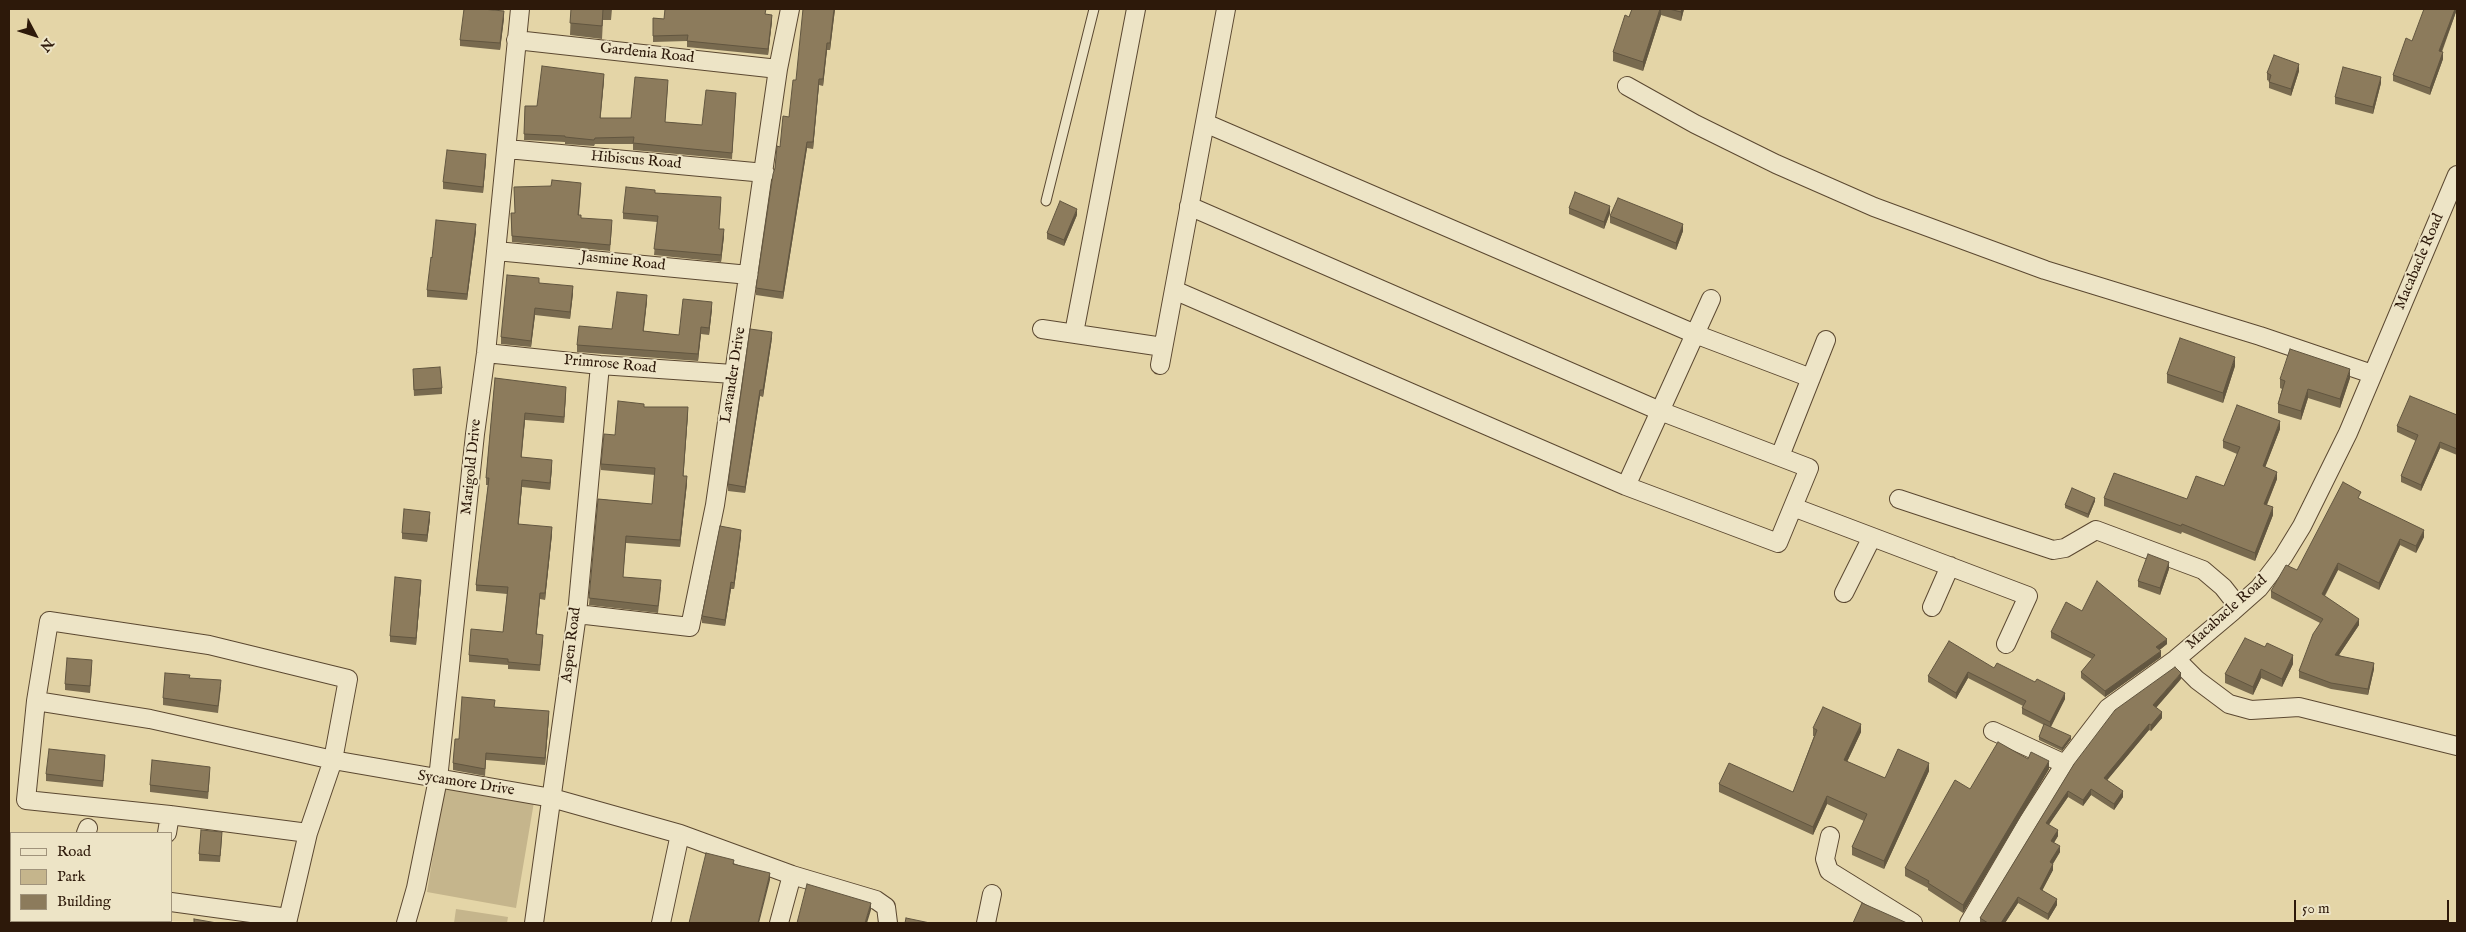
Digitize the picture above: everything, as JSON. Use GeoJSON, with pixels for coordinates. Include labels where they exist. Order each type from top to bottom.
{"type":"FeatureCollection","features":[{"type":"Feature","properties":{"kind":"street","name":"Marigold Drive"},"geometry":{"type":"LineString","coordinates":[[406,923],[416,888],[438,779],[475,434],[486,353],[520,9]]}},
{"type":"Feature","properties":{"kind":"street","name":"Lavander Drive"},"geometry":{"type":"LineString","coordinates":[[577,614],[690,627],[714,505],[765,173],[778,69],[790,9]]}},
{"type":"Feature","properties":{"kind":"street"},"geometry":{"type":"LineString","coordinates":[[1074,333],[1136,9]]}},
{"type":"Feature","properties":{"kind":"street"},"geometry":{"type":"LineString","coordinates":[[1160,365],[1226,9]]}},
{"type":"Feature","properties":{"kind":"street","name":"Gardenia Road"},"geometry":{"type":"LineString","coordinates":[[516,40],[778,69]]}},
{"type":"Feature","properties":{"kind":"street"},"geometry":{"type":"LineString","coordinates":[[1627,86],[1695,124],[1776,164],[1883,210],[2045,270],[2260,336],[2372,374]]}},
{"type":"Feature","properties":{"kind":"street"},"geometry":{"type":"LineString","coordinates":[[1204,122],[1695,334],[1811,378]]}},
{"type":"Feature","properties":{"kind":"street","name":"Hibiscus Road"},"geometry":{"type":"LineString","coordinates":[[507,149],[765,173]]}},
{"type":"Feature","properties":{"kind":"street","name":"Macabacle Road"},"geometry":{"type":"LineString","coordinates":[[1969,923],[2028,822],[2065,764],[2108,708],[2176,659],[2259,588],[2283,557],[2302,526],[2348,433],[2457,175]]}},
{"type":"Feature","properties":{"kind":"street"},"geometry":{"type":"LineString","coordinates":[[1174,290],[1626,486],[1778,543],[1809,468],[1660,411],[1189,206]]}},
{"type":"Feature","properties":{"kind":"street","name":"Jasmine Road"},"geometry":{"type":"LineString","coordinates":[[496,251],[749,274]]}},
{"type":"Feature","properties":{"kind":"street"},"geometry":{"type":"LineString","coordinates":[[1626,486],[1711,299]]}},
{"type":"Feature","properties":{"kind":"street"},"geometry":{"type":"LineString","coordinates":[[1042,329],[1163,347]]}},
{"type":"Feature","properties":{"kind":"street"},"geometry":{"type":"LineString","coordinates":[[1780,456],[1826,340]]}},
{"type":"Feature","properties":{"kind":"street","name":"Primrose Road"},"geometry":{"type":"LineString","coordinates":[[486,353],[600,365],[733,374]]}},
{"type":"Feature","properties":{"kind":"street","name":"Aspen Road"},"geometry":{"type":"LineString","coordinates":[[534,923],[577,614],[600,365]]}},
{"type":"Feature","properties":{"kind":"street"},"geometry":{"type":"LineString","coordinates":[[1899,499],[2053,550],[2065,548],[2096,530],[2203,570],[2223,587],[2238,606]]}},
{"type":"Feature","properties":{"kind":"street"},"geometry":{"type":"LineString","coordinates":[[1793,508],[2028,596],[2006,644]]}},
{"type":"Feature","properties":{"kind":"street"},"geometry":{"type":"LineString","coordinates":[[1844,593],[1872,538]]}},
{"type":"Feature","properties":{"kind":"street"},"geometry":{"type":"LineString","coordinates":[[1932,606],[1950,566]]}},
{"type":"Feature","properties":{"kind":"street"},"geometry":{"type":"LineString","coordinates":[[172,902],[287,921],[308,833],[333,760],[348,679],[209,645],[50,621],[36,701],[26,800],[170,815],[308,833]]}},
{"type":"Feature","properties":{"kind":"street"},"geometry":{"type":"LineString","coordinates":[[2176,659],[2197,680],[2229,704],[2251,710],[2298,708],[2457,746]]}},
{"type":"Feature","properties":{"kind":"street","name":"Sycamore Drive"},"geometry":{"type":"LineString","coordinates":[[36,701],[150,718],[333,760],[552,798],[680,834],[792,875],[876,900],[887,915]]}},
{"type":"Feature","properties":{"kind":"street"},"geometry":{"type":"LineString","coordinates":[[1993,731],[2065,764]]}},
{"type":"Feature","properties":{"kind":"street"},"geometry":{"type":"LineString","coordinates":[[167,832],[170,815]]}},
{"type":"Feature","properties":{"kind":"street"},"geometry":{"type":"LineString","coordinates":[[661,923],[680,834]]}},
{"type":"Feature","properties":{"kind":"street"},"geometry":{"type":"LineString","coordinates":[[1830,836],[1825,859],[1830,871],[1913,923]]}},
{"type":"Feature","properties":{"kind":"street"},"geometry":{"type":"LineString","coordinates":[[779,923],[792,875]]}},
{"type":"Feature","properties":{"kind":"street"},"geometry":{"type":"LineString","coordinates":[[986,923],[992,894]]}},
{"type":"Feature","properties":{"kind":"lane"},"geometry":{"type":"LineString","coordinates":[[1046,201],[1094,9]]}},
{"type":"Feature","properties":{"kind":"green space"},"geometry":{"type":"Polygon","coordinates":[[[444,788],[534,802],[516,908],[427,892],[444,788]]]}},
{"type":"Feature","properties":{"kind":"green space"},"geometry":{"type":"Polygon","coordinates":[[[456,909],[508,917],[507,923],[454,923],[456,909]]]}},
{"type":"Feature","properties":{"kind":"building"},"geometry":{"type":"Polygon","coordinates":[[[464,9],[504,11],[500,43],[460,40],[464,9]]]}},
{"type":"Feature","properties":{"kind":"building"},"geometry":{"type":"Polygon","coordinates":[[[571,9],[603,9],[602,26],[570,23],[571,9]]]}},
{"type":"Feature","properties":{"kind":"building"},"geometry":{"type":"Polygon","coordinates":[[[665,9],[766,9],[765,14],[772,15],[768,49],[687,41],[688,35],[653,36],[653,18],[664,19],[665,9]]]}},
{"type":"Feature","properties":{"kind":"building"},"geometry":{"type":"Polygon","coordinates":[[[803,9],[834,9],[830,43],[827,43],[823,79],[819,79],[813,142],[807,142],[783,292],[756,288],[777,146],[780,147],[783,116],[789,117],[793,80],[796,80],[803,9]]]}},
{"type":"Feature","properties":{"kind":"building"},"geometry":{"type":"Polygon","coordinates":[[[1632,9],[1660,9],[1643,62],[1613,52],[1625,15],[1629,17],[1632,9]]]}},
{"type":"Feature","properties":{"kind":"building"},"geometry":{"type":"Polygon","coordinates":[[[1669,9],[1682,9],[1681,12],[1669,9]]]}},
{"type":"Feature","properties":{"kind":"building"},"geometry":{"type":"Polygon","coordinates":[[[2424,9],[2455,9],[2439,51],[2443,52],[2430,88],[2393,75],[2406,38],[2412,41],[2424,9]]]}},
{"type":"Feature","properties":{"kind":"building"},"geometry":{"type":"Polygon","coordinates":[[[2274,55],[2299,64],[2291,89],[2269,82],[2271,75],[2267,73],[2274,55]]]}},
{"type":"Feature","properties":{"kind":"building"},"geometry":{"type":"Polygon","coordinates":[[[542,66],[604,74],[600,118],[631,118],[635,77],[668,80],[665,122],[702,125],[706,90],[736,93],[732,153],[633,143],[634,137],[595,138],[594,140],[565,136],[524,134],[525,106],[537,106],[542,66]]]}},
{"type":"Feature","properties":{"kind":"building"},"geometry":{"type":"Polygon","coordinates":[[[2343,67],[2381,77],[2373,107],[2335,97],[2343,67]]]}},
{"type":"Feature","properties":{"kind":"building"},"geometry":{"type":"Polygon","coordinates":[[[447,150],[486,154],[483,187],[443,182],[447,150]]]}},
{"type":"Feature","properties":{"kind":"building"},"geometry":{"type":"Polygon","coordinates":[[[552,180],[581,183],[578,215],[581,215],[581,218],[612,220],[610,245],[512,236],[511,213],[515,213],[514,187],[551,186],[552,180]]]}},
{"type":"Feature","properties":{"kind":"building"},"geometry":{"type":"Polygon","coordinates":[[[626,187],[655,190],[655,193],[721,197],[719,229],[724,229],[721,255],[654,249],[658,216],[623,213],[626,187]]]}},
{"type":"Feature","properties":{"kind":"building"},"geometry":{"type":"Polygon","coordinates":[[[1575,192],[1610,206],[1604,222],[1569,208],[1575,192]]]}},
{"type":"Feature","properties":{"kind":"building"},"geometry":{"type":"Polygon","coordinates":[[[1618,198],[1683,224],[1676,243],[1610,216],[1618,198]]]}},
{"type":"Feature","properties":{"kind":"building"},"geometry":{"type":"Polygon","coordinates":[[[1060,201],[1077,209],[1064,240],[1047,233],[1060,201]]]}},
{"type":"Feature","properties":{"kind":"building"},"geometry":{"type":"Polygon","coordinates":[[[436,220],[476,224],[467,294],[427,290],[436,220]]]}},
{"type":"Feature","properties":{"kind":"building"},"geometry":{"type":"Polygon","coordinates":[[[507,275],[539,278],[539,283],[573,286],[570,312],[535,308],[531,341],[501,337],[507,275]]]}},
{"type":"Feature","properties":{"kind":"building"},"geometry":{"type":"Polygon","coordinates":[[[617,292],[647,295],[643,331],[679,335],[683,299],[712,302],[709,328],[701,327],[698,354],[577,345],[579,326],[612,329],[617,292]]]}},
{"type":"Feature","properties":{"kind":"building"},"geometry":{"type":"Polygon","coordinates":[[[750,329],[772,332],[763,390],[760,390],[745,487],[728,484],[750,329]]]}},
{"type":"Feature","properties":{"kind":"building"},"geometry":{"type":"Polygon","coordinates":[[[2180,338],[2235,357],[2223,393],[2167,374],[2180,338]]]}},
{"type":"Feature","properties":{"kind":"building"},"geometry":{"type":"Polygon","coordinates":[[[2290,349],[2350,369],[2340,399],[2308,389],[2301,411],[2278,404],[2285,381],[2280,379],[2290,349]]]}},
{"type":"Feature","properties":{"kind":"building"},"geometry":{"type":"Polygon","coordinates":[[[440,367],[442,388],[414,390],[413,369],[440,367]]]}},
{"type":"Feature","properties":{"kind":"building"},"geometry":{"type":"Polygon","coordinates":[[[495,378],[566,387],[564,417],[525,413],[521,457],[552,460],[550,483],[522,480],[518,524],[552,527],[545,593],[540,593],[536,634],[543,635],[540,665],[469,655],[471,629],[503,632],[508,587],[476,585],[489,478],[486,478],[495,378]]]}},
{"type":"Feature","properties":{"kind":"building"},"geometry":{"type":"Polygon","coordinates":[[[2410,396],[2457,415],[2457,449],[2440,442],[2421,485],[2401,476],[2418,435],[2397,426],[2410,396]]]}},
{"type":"Feature","properties":{"kind":"building"},"geometry":{"type":"Polygon","coordinates":[[[618,401],[644,404],[644,407],[688,407],[683,476],[687,476],[680,540],[626,536],[623,577],[661,580],[658,606],[589,598],[598,499],[652,504],[655,468],[601,464],[604,434],[615,435],[618,401]]]}},
{"type":"Feature","properties":{"kind":"building"},"geometry":{"type":"Polygon","coordinates":[[[2237,405],[2280,421],[2263,466],[2277,472],[2264,504],[2273,507],[2255,553],[2182,524],[2181,526],[2104,498],[2114,473],[2187,499],[2196,476],[2224,486],[2240,447],[2223,441],[2237,405]]]}},
{"type":"Feature","properties":{"kind":"building"},"geometry":{"type":"Polygon","coordinates":[[[2343,482],[2361,492],[2358,498],[2424,530],[2416,546],[2400,539],[2379,583],[2338,563],[2322,594],[2359,619],[2335,655],[2374,663],[2368,689],[2331,683],[2299,671],[2313,634],[2323,619],[2271,591],[2286,565],[2297,570],[2343,482]]]}},
{"type":"Feature","properties":{"kind":"building"},"geometry":{"type":"Polygon","coordinates":[[[2072,488],[2095,498],[2088,514],[2065,505],[2072,488]]]}},
{"type":"Feature","properties":{"kind":"building"},"geometry":{"type":"Polygon","coordinates":[[[404,509],[430,512],[427,535],[402,533],[404,509]]]}},
{"type":"Feature","properties":{"kind":"building"},"geometry":{"type":"Polygon","coordinates":[[[720,526],[741,530],[734,583],[731,582],[725,620],[702,616],[720,526]]]}},
{"type":"Feature","properties":{"kind":"building"},"geometry":{"type":"Polygon","coordinates":[[[2148,554],[2169,562],[2160,588],[2138,581],[2148,554]]]}},
{"type":"Feature","properties":{"kind":"building"},"geometry":{"type":"Polygon","coordinates":[[[395,577],[421,580],[416,638],[390,636],[395,577]]]}},
{"type":"Feature","properties":{"kind":"building"},"geometry":{"type":"Polygon","coordinates":[[[2097,581],[2167,639],[2156,647],[2161,651],[2105,691],[2081,672],[2095,655],[2051,632],[2066,602],[2082,611],[2097,581]]]}},
{"type":"Feature","properties":{"kind":"building"},"geometry":{"type":"Polygon","coordinates":[[[2245,638],[2265,647],[2267,643],[2293,655],[2282,679],[2261,669],[2253,687],[2225,674],[2245,638]]]}},
{"type":"Feature","properties":{"kind":"building"},"geometry":{"type":"Polygon","coordinates":[[[1949,641],[1994,668],[1997,663],[2035,682],[2037,679],[2065,693],[2050,722],[2022,708],[2026,701],[1968,672],[1956,693],[1928,676],[1949,641]]]}},
{"type":"Feature","properties":{"kind":"building"},"geometry":{"type":"Polygon","coordinates":[[[67,658],[92,660],[90,686],[65,684],[67,658]]]}},
{"type":"Feature","properties":{"kind":"building"},"geometry":{"type":"Polygon","coordinates":[[[2175,667],[2181,673],[2153,705],[2162,712],[2151,725],[2149,724],[2104,778],[2123,791],[2114,804],[2091,789],[2083,800],[2068,791],[2046,823],[2058,830],[2051,841],[2060,846],[2050,862],[2053,864],[2040,889],[2057,899],[2048,914],[2018,897],[2001,923],[1988,923],[1980,918],[2074,764],[2115,710],[2175,667]]]}},
{"type":"Feature","properties":{"kind":"building"},"geometry":{"type":"Polygon","coordinates":[[[165,673],[190,675],[189,678],[221,680],[218,706],[163,698],[165,673]]]}},
{"type":"Feature","properties":{"kind":"building"},"geometry":{"type":"Polygon","coordinates":[[[462,697],[495,700],[494,707],[549,711],[545,758],[486,753],[485,769],[453,763],[455,739],[459,739],[462,697]]]}},
{"type":"Feature","properties":{"kind":"building"},"geometry":{"type":"Polygon","coordinates":[[[1823,707],[1861,724],[1844,760],[1885,778],[1898,749],[1929,763],[1884,861],[1852,847],[1867,814],[1827,796],[1813,827],[1719,784],[1729,763],[1793,792],[1817,730],[1813,728],[1823,707]]]}},
{"type":"Feature","properties":{"kind":"building"},"geometry":{"type":"Polygon","coordinates":[[[2044,724],[2071,736],[2062,748],[2039,737],[2044,724]]]}},
{"type":"Feature","properties":{"kind":"building"},"geometry":{"type":"Polygon","coordinates":[[[1998,742],[2028,759],[2031,752],[2049,761],[1963,905],[1928,883],[1929,881],[1905,868],[1955,780],[1970,789],[1998,742]]]}},
{"type":"Feature","properties":{"kind":"building"},"geometry":{"type":"Polygon","coordinates":[[[49,749],[105,755],[103,781],[46,774],[49,749]]]}},
{"type":"Feature","properties":{"kind":"building"},"geometry":{"type":"Polygon","coordinates":[[[152,760],[210,767],[208,792],[150,785],[152,760]]]}},
{"type":"Feature","properties":{"kind":"building"},"geometry":{"type":"Polygon","coordinates":[[[201,830],[222,832],[220,856],[199,854],[201,830]]]}},
{"type":"Feature","properties":{"kind":"building"},"geometry":{"type":"Polygon","coordinates":[[[706,853],[734,860],[733,864],[770,873],[758,923],[689,923],[706,853]]]}},
{"type":"Feature","properties":{"kind":"building"},"geometry":{"type":"Polygon","coordinates":[[[807,884],[871,903],[865,923],[797,923],[807,884]]]}},
{"type":"Feature","properties":{"kind":"building"},"geometry":{"type":"Polygon","coordinates":[[[1862,903],[1907,923],[1853,923],[1862,903]]]}},
{"type":"Feature","properties":{"kind":"building"},"geometry":{"type":"Polygon","coordinates":[[[906,918],[930,923],[905,923],[906,918]]]}},
{"type":"Feature","properties":{"kind":"building"},"geometry":{"type":"Polygon","coordinates":[[[194,919],[217,923],[194,923],[194,919]]]}}]}
